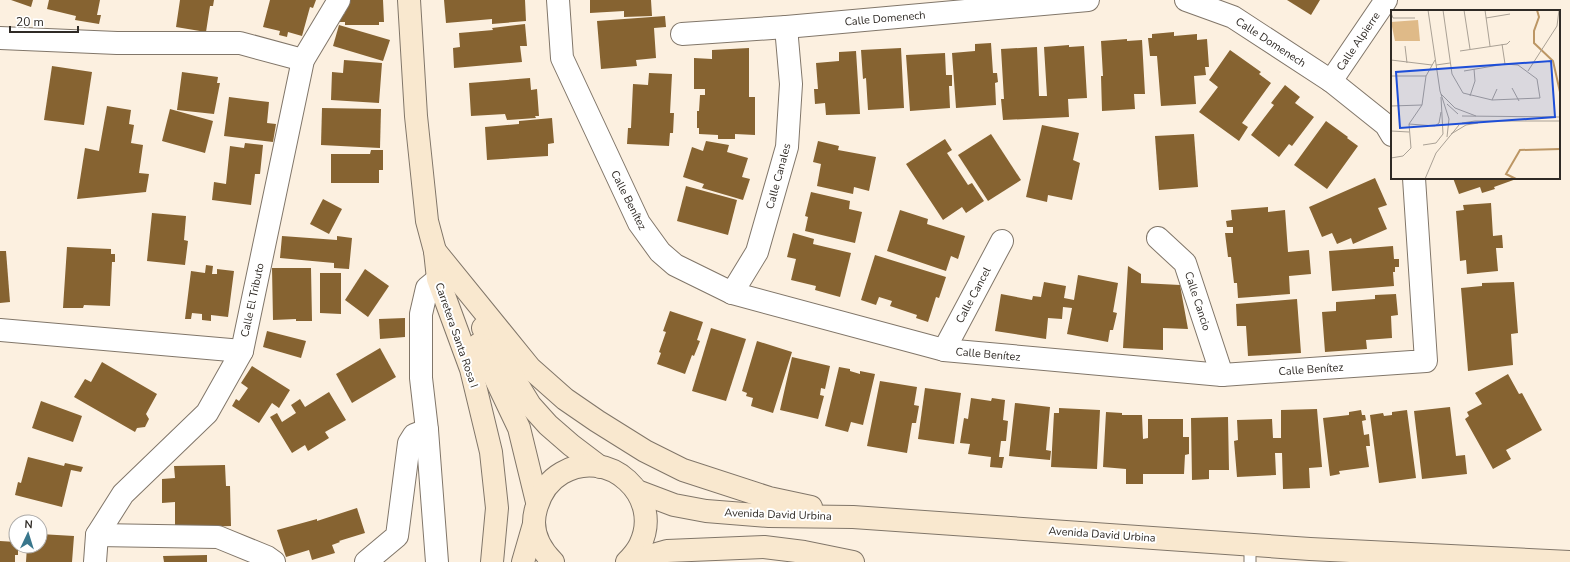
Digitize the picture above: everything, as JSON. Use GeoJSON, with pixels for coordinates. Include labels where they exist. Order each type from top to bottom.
{"type":"FeatureCollection","features":[{"type":"Feature","properties":{"kind":"street","name":"Calle El Tributo"},"geometry":{"type":"LineString","coordinates":[[94,562],[97,535],[123,494],[207,413],[242,351],[303,60],[339,0]]}},
{"type":"Feature","properties":{"kind":"street","name":"Carretera Santa Rosa I"},"geometry":{"type":"LineString","coordinates":[[410,0],[416,116],[427,221],[435,251],[438,279],[471,370],[490,452],[497,508],[492,562]]}},
{"type":"Feature","properties":{"kind":"street","name":"Calle Benítez"},"geometry":{"type":"LineString","coordinates":[[558,0],[562,58],[639,223],[660,252],[674,265],[732,293],[944,350],[1222,375],[1426,361],[1414,179]]}},
{"type":"Feature","properties":{"kind":"street","name":"Calle Domenech"},"geometry":{"type":"LineString","coordinates":[[682,34],[786,28],[1088,0]]}},
{"type":"Feature","properties":{"kind":"street","name":"Calle Domenech"},"geometry":{"type":"LineString","coordinates":[[1186,0],[1233,17],[1331,82]]}},
{"type":"Feature","properties":{"kind":"street","name":"Calle Alpierre"},"geometry":{"type":"LineString","coordinates":[[1331,82],[1386,0]]}},
{"type":"Feature","properties":{"kind":"street","name":"Calle Canales"},"geometry":{"type":"LineString","coordinates":[[732,293],[756,252],[787,147],[791,84],[786,28]]}},
{"type":"Feature","properties":{"kind":"street"},"geometry":{"type":"LineString","coordinates":[[0,38],[117,43],[240,43],[303,60]]}},
{"type":"Feature","properties":{"kind":"street"},"geometry":{"type":"LineString","coordinates":[[1331,82],[1386,125],[1391,132]]}},
{"type":"Feature","properties":{"kind":"street","name":"Calle Cancio"},"geometry":{"type":"LineString","coordinates":[[1158,238],[1185,263],[1222,375]]}},
{"type":"Feature","properties":{"kind":"street","name":"Calle Cancel"},"geometry":{"type":"LineString","coordinates":[[944,350],[1002,241]]}},
{"type":"Feature","properties":{"kind":"street"},"geometry":{"type":"LineString","coordinates":[[435,251],[530,368],[565,399],[596,421],[645,451],[683,470],[769,498],[853,517]]}},
{"type":"Feature","properties":{"kind":"street","name":"Carretera Santa Rosa I"},"geometry":{"type":"LineString","coordinates":[[435,251],[530,405],[548,425],[571,445],[600,466]]}},
{"type":"Feature","properties":{"kind":"street","name":"Carretera Santa Rosa I"},"geometry":{"type":"LineString","coordinates":[[435,251],[518,428],[538,502]]}},
{"type":"Feature","properties":{"kind":"street"},"geometry":{"type":"LineString","coordinates":[[437,562],[427,430],[421,378],[421,314],[427,288],[438,279]]}},
{"type":"Feature","properties":{"kind":"street"},"geometry":{"type":"LineString","coordinates":[[0,330],[242,351]]}},
{"type":"Feature","properties":{"kind":"street"},"geometry":{"type":"LineString","coordinates":[[366,562],[397,536],[409,443],[414,435],[427,430]]}},
{"type":"Feature","properties":{"kind":"street"},"geometry":{"type":"LineString","coordinates":[[553,562],[540,546],[534,524],[534,513],[542,492],[549,483],[567,470],[578,467],[600,466],[621,475],[630,482],[642,501],[645,523],[640,545],[628,562]]}},
{"type":"Feature","properties":{"kind":"street","name":"Avenida David Urbina"},"geometry":{"type":"LineString","coordinates":[[637,491],[674,505],[706,510],[769,516],[853,517],[1250,553],[1570,562]]}},
{"type":"Feature","properties":{"kind":"street"},"geometry":{"type":"LineString","coordinates":[[523,562],[534,524]]}},
{"type":"Feature","properties":{"kind":"street"},"geometry":{"type":"LineString","coordinates":[[97,535],[218,537],[267,556],[274,562]]}},
{"type":"Feature","properties":{"kind":"street"},"geometry":{"type":"LineString","coordinates":[[628,562],[667,551],[764,548],[804,552],[852,562]]}},
{"type":"Feature","properties":{"kind":"building"},"geometry":{"type":"Polygon","coordinates":[[[11,0],[33,0],[31,7],[11,0]]]}},
{"type":"Feature","properties":{"kind":"building"},"geometry":{"type":"Polygon","coordinates":[[[49,0],[100,0],[97,15],[101,15],[99,24],[75,20],[76,16],[47,9],[49,0]]]}},
{"type":"Feature","properties":{"kind":"building"},"geometry":{"type":"Polygon","coordinates":[[[180,0],[214,0],[213,6],[210,6],[206,32],[176,27],[180,0]]]}},
{"type":"Feature","properties":{"kind":"building"},"geometry":{"type":"Polygon","coordinates":[[[270,0],[316,0],[313,8],[310,7],[302,36],[288,32],[287,37],[279,35],[280,31],[263,27],[270,0]]]}},
{"type":"Feature","properties":{"kind":"building"},"geometry":{"type":"Polygon","coordinates":[[[348,0],[383,0],[384,22],[379,22],[379,25],[345,25],[345,22],[338,22],[339,14],[345,14],[345,3],[348,0]]]}},
{"type":"Feature","properties":{"kind":"building"},"geometry":{"type":"Polygon","coordinates":[[[444,0],[525,0],[526,21],[492,24],[492,19],[446,23],[444,0]]]}},
{"type":"Feature","properties":{"kind":"building"},"geometry":{"type":"Polygon","coordinates":[[[590,0],[651,0],[652,16],[624,17],[624,11],[590,13],[590,0]]]}},
{"type":"Feature","properties":{"kind":"building"},"geometry":{"type":"Polygon","coordinates":[[[1287,0],[1320,0],[1311,15],[1287,0]]]}},
{"type":"Feature","properties":{"kind":"building"},"geometry":{"type":"Polygon","coordinates":[[[665,16],[666,27],[654,28],[656,58],[636,60],[637,66],[601,69],[597,21],[665,16]]]}},
{"type":"Feature","properties":{"kind":"building"},"geometry":{"type":"Polygon","coordinates":[[[525,24],[527,46],[520,46],[522,62],[454,68],[453,48],[460,47],[459,33],[493,30],[492,28],[525,24]]]}},
{"type":"Feature","properties":{"kind":"building"},"geometry":{"type":"Polygon","coordinates":[[[339,25],[390,40],[383,61],[333,46],[339,25]]]}},
{"type":"Feature","properties":{"kind":"building"},"geometry":{"type":"Polygon","coordinates":[[[1174,32],[1174,36],[1197,34],[1197,40],[1207,39],[1209,67],[1205,67],[1206,75],[1194,76],[1196,104],[1161,106],[1157,56],[1150,56],[1148,38],[1152,38],[1152,34],[1174,32]]]}},
{"type":"Feature","properties":{"kind":"building"},"geometry":{"type":"Polygon","coordinates":[[[1127,39],[1127,41],[1142,40],[1145,94],[1134,94],[1135,109],[1102,111],[1101,76],[1103,76],[1101,41],[1127,39]]]}},
{"type":"Feature","properties":{"kind":"building"},"geometry":{"type":"Polygon","coordinates":[[[991,43],[993,73],[997,73],[998,82],[995,83],[996,105],[956,108],[952,53],[975,51],[975,44],[991,43]]]}},
{"type":"Feature","properties":{"kind":"building"},"geometry":{"type":"Polygon","coordinates":[[[1069,45],[1069,47],[1084,46],[1087,98],[1068,99],[1069,117],[1003,120],[1001,99],[1004,99],[1001,49],[1037,47],[1039,96],[1047,96],[1044,47],[1069,45]]]}},
{"type":"Feature","properties":{"kind":"building"},"geometry":{"type":"Polygon","coordinates":[[[749,48],[749,97],[755,97],[755,135],[735,134],[735,139],[718,139],[718,135],[699,134],[699,128],[697,128],[697,111],[699,111],[700,95],[705,95],[705,89],[694,89],[694,58],[712,59],[712,50],[749,48]]]}},
{"type":"Feature","properties":{"kind":"building"},"geometry":{"type":"Polygon","coordinates":[[[901,48],[904,108],[868,110],[866,78],[863,79],[861,50],[901,48]]]}},
{"type":"Feature","properties":{"kind":"building"},"geometry":{"type":"Polygon","coordinates":[[[1230,50],[1261,72],[1259,74],[1271,83],[1242,123],[1248,127],[1239,141],[1199,112],[1218,87],[1209,80],[1230,50]]]}},
{"type":"Feature","properties":{"kind":"building"},"geometry":{"type":"Polygon","coordinates":[[[856,51],[860,114],[826,115],[825,103],[815,104],[814,89],[818,89],[816,63],[839,61],[839,52],[856,51]]]}},
{"type":"Feature","properties":{"kind":"building"},"geometry":{"type":"Polygon","coordinates":[[[945,53],[946,75],[952,75],[952,86],[949,86],[950,108],[910,111],[906,55],[945,53]]]}},
{"type":"Feature","properties":{"kind":"building"},"geometry":{"type":"Polygon","coordinates":[[[344,60],[382,63],[379,103],[331,100],[332,72],[343,73],[344,60]]]}},
{"type":"Feature","properties":{"kind":"building"},"geometry":{"type":"Polygon","coordinates":[[[52,66],[92,72],[84,125],[44,120],[52,66]]]}},
{"type":"Feature","properties":{"kind":"building"},"geometry":{"type":"Polygon","coordinates":[[[182,72],[218,77],[217,83],[220,83],[214,114],[177,110],[182,72]]]}},
{"type":"Feature","properties":{"kind":"building"},"geometry":{"type":"Polygon","coordinates":[[[649,73],[672,74],[670,113],[674,113],[673,133],[670,133],[669,146],[627,144],[628,128],[631,128],[633,84],[648,85],[649,73]]]}},
{"type":"Feature","properties":{"kind":"building"},"geometry":{"type":"Polygon","coordinates":[[[530,78],[531,90],[537,89],[539,116],[535,116],[536,118],[507,120],[505,114],[471,116],[469,83],[530,78]]]}},
{"type":"Feature","properties":{"kind":"building"},"geometry":{"type":"Polygon","coordinates":[[[1285,85],[1300,97],[1295,103],[1314,117],[1292,146],[1289,144],[1279,157],[1251,135],[1274,105],[1271,103],[1285,85]]]}},
{"type":"Feature","properties":{"kind":"building"},"geometry":{"type":"Polygon","coordinates":[[[229,97],[269,102],[267,123],[276,124],[273,142],[224,136],[229,97]]]}},
{"type":"Feature","properties":{"kind":"building"},"geometry":{"type":"Polygon","coordinates":[[[107,106],[131,110],[129,124],[134,125],[131,143],[143,145],[139,173],[149,174],[146,192],[77,199],[85,148],[99,151],[107,106]]]}},
{"type":"Feature","properties":{"kind":"building"},"geometry":{"type":"Polygon","coordinates":[[[322,108],[381,109],[380,148],[321,145],[322,108]]]}},
{"type":"Feature","properties":{"kind":"building"},"geometry":{"type":"Polygon","coordinates":[[[170,109],[213,121],[205,153],[162,141],[170,109]]]}},
{"type":"Feature","properties":{"kind":"building"},"geometry":{"type":"Polygon","coordinates":[[[552,118],[554,143],[548,144],[548,156],[487,160],[485,127],[519,124],[519,121],[552,118]]]}},
{"type":"Feature","properties":{"kind":"building"},"geometry":{"type":"Polygon","coordinates":[[[1326,121],[1358,146],[1327,189],[1294,165],[1326,121]]]}},
{"type":"Feature","properties":{"kind":"building"},"geometry":{"type":"Polygon","coordinates":[[[1042,125],[1079,133],[1073,160],[1080,163],[1072,200],[1048,195],[1047,202],[1026,197],[1042,125]]]}},
{"type":"Feature","properties":{"kind":"building"},"geometry":{"type":"Polygon","coordinates":[[[991,134],[1021,180],[988,201],[958,155],[991,134]]]}},
{"type":"Feature","properties":{"kind":"building"},"geometry":{"type":"Polygon","coordinates":[[[1194,134],[1198,187],[1159,190],[1155,136],[1194,134]]]}},
{"type":"Feature","properties":{"kind":"building"},"geometry":{"type":"Polygon","coordinates":[[[945,139],[952,150],[947,153],[968,185],[972,183],[984,201],[966,213],[962,207],[943,220],[906,164],[945,139]]]}},
{"type":"Feature","properties":{"kind":"building"},"geometry":{"type":"Polygon","coordinates":[[[706,141],[729,145],[727,152],[748,158],[742,177],[750,179],[743,200],[702,188],[704,184],[683,177],[692,147],[703,151],[706,141]]]}},
{"type":"Feature","properties":{"kind":"building"},"geometry":{"type":"Polygon","coordinates":[[[818,141],[839,146],[838,150],[876,157],[869,191],[854,187],[853,194],[817,186],[821,164],[813,162],[818,141]]]}},
{"type":"Feature","properties":{"kind":"building"},"geometry":{"type":"Polygon","coordinates":[[[245,143],[263,145],[260,174],[255,174],[251,205],[212,200],[214,182],[226,184],[230,146],[244,148],[245,143]]]}},
{"type":"Feature","properties":{"kind":"building"},"geometry":{"type":"Polygon","coordinates":[[[371,150],[383,150],[383,170],[379,170],[379,183],[331,183],[331,154],[370,154],[371,150]]]}},
{"type":"Feature","properties":{"kind":"building"},"geometry":{"type":"Polygon","coordinates":[[[1375,178],[1387,205],[1378,208],[1387,229],[1353,244],[1351,238],[1337,244],[1332,233],[1322,237],[1309,207],[1375,178]]]}},
{"type":"Feature","properties":{"kind":"building"},"geometry":{"type":"Polygon","coordinates":[[[1453,179],[1516,179],[1494,187],[1495,189],[1482,193],[1480,187],[1459,194],[1453,179]]]}},
{"type":"Feature","properties":{"kind":"building"},"geometry":{"type":"Polygon","coordinates":[[[686,186],[737,200],[728,235],[677,221],[686,186]]]}},
{"type":"Feature","properties":{"kind":"building"},"geometry":{"type":"Polygon","coordinates":[[[811,192],[850,201],[849,209],[862,212],[855,243],[805,231],[808,217],[805,216],[811,192]]]}},
{"type":"Feature","properties":{"kind":"building"},"geometry":{"type":"Polygon","coordinates":[[[323,199],[342,209],[329,234],[310,224],[323,199]]]}},
{"type":"Feature","properties":{"kind":"building"},"geometry":{"type":"Polygon","coordinates":[[[1491,203],[1493,236],[1502,235],[1503,248],[1496,248],[1498,271],[1467,274],[1466,260],[1460,261],[1456,211],[1464,210],[1463,205],[1491,203]]]}},
{"type":"Feature","properties":{"kind":"building"},"geometry":{"type":"Polygon","coordinates":[[[1268,207],[1268,212],[1285,210],[1288,252],[1309,250],[1311,274],[1289,276],[1290,294],[1238,298],[1237,283],[1234,283],[1231,257],[1228,257],[1225,233],[1233,233],[1233,227],[1227,227],[1226,221],[1232,220],[1231,210],[1268,207]]]}},
{"type":"Feature","properties":{"kind":"building"},"geometry":{"type":"Polygon","coordinates":[[[900,210],[928,219],[927,224],[965,236],[958,259],[951,256],[946,271],[887,251],[900,210]]]}},
{"type":"Feature","properties":{"kind":"building"},"geometry":{"type":"Polygon","coordinates":[[[152,213],[186,216],[184,240],[188,241],[185,265],[147,261],[152,213]]]}},
{"type":"Feature","properties":{"kind":"building"},"geometry":{"type":"Polygon","coordinates":[[[793,233],[814,239],[813,244],[851,253],[840,297],[815,290],[816,286],[791,280],[796,259],[787,257],[793,233]]]}},
{"type":"Feature","properties":{"kind":"building"},"geometry":{"type":"Polygon","coordinates":[[[282,236],[337,240],[337,236],[352,238],[349,269],[334,268],[334,263],[280,258],[282,236]]]}},
{"type":"Feature","properties":{"kind":"building"},"geometry":{"type":"Polygon","coordinates":[[[1393,246],[1394,259],[1399,259],[1399,267],[1395,267],[1395,272],[1393,272],[1394,286],[1332,291],[1329,251],[1393,246]]]}},
{"type":"Feature","properties":{"kind":"building"},"geometry":{"type":"Polygon","coordinates":[[[67,247],[111,249],[111,254],[115,254],[115,262],[112,262],[110,306],[84,305],[83,308],[63,308],[67,247]]]}},
{"type":"Feature","properties":{"kind":"building"},"geometry":{"type":"Polygon","coordinates":[[[0,251],[6,251],[10,302],[0,303],[0,251]]]}},
{"type":"Feature","properties":{"kind":"building"},"geometry":{"type":"Polygon","coordinates":[[[875,255],[946,277],[939,298],[936,297],[928,322],[916,318],[917,315],[890,306],[892,301],[879,297],[876,305],[861,300],[875,255]]]}},
{"type":"Feature","properties":{"kind":"building"},"geometry":{"type":"Polygon","coordinates":[[[206,265],[213,266],[212,274],[217,274],[217,269],[234,271],[228,317],[211,315],[211,321],[202,320],[202,314],[192,313],[191,319],[185,319],[191,271],[205,273],[206,265]]]}},
{"type":"Feature","properties":{"kind":"building"},"geometry":{"type":"Polygon","coordinates":[[[1128,266],[1141,274],[1141,283],[1180,285],[1188,329],[1163,328],[1163,350],[1123,348],[1128,266]]]}},
{"type":"Feature","properties":{"kind":"building"},"geometry":{"type":"Polygon","coordinates":[[[272,268],[311,268],[312,321],[296,321],[296,319],[273,320],[272,268]]]}},
{"type":"Feature","properties":{"kind":"building"},"geometry":{"type":"Polygon","coordinates":[[[365,269],[389,286],[368,317],[345,300],[365,269]]]}},
{"type":"Feature","properties":{"kind":"building"},"geometry":{"type":"Polygon","coordinates":[[[320,273],[341,273],[341,314],[320,313],[320,273]]]}},
{"type":"Feature","properties":{"kind":"building"},"geometry":{"type":"Polygon","coordinates":[[[1078,275],[1118,283],[1113,312],[1117,313],[1113,330],[1110,330],[1108,342],[1067,334],[1072,308],[1063,307],[1062,319],[1048,318],[1046,339],[995,331],[1001,294],[1032,300],[1033,296],[1041,297],[1044,282],[1066,286],[1064,298],[1074,300],[1078,275]]]}},
{"type":"Feature","properties":{"kind":"building"},"geometry":{"type":"Polygon","coordinates":[[[1514,282],[1518,333],[1511,334],[1513,365],[1468,371],[1461,288],[1482,286],[1482,283],[1514,282]]]}},
{"type":"Feature","properties":{"kind":"building"},"geometry":{"type":"Polygon","coordinates":[[[1396,294],[1398,315],[1391,316],[1392,338],[1366,340],[1367,349],[1325,352],[1322,312],[1336,311],[1336,302],[1375,299],[1375,295],[1396,294]]]}},
{"type":"Feature","properties":{"kind":"building"},"geometry":{"type":"Polygon","coordinates":[[[1297,299],[1301,353],[1248,356],[1246,326],[1237,326],[1236,304],[1297,299]]]}},
{"type":"Feature","properties":{"kind":"building"},"geometry":{"type":"Polygon","coordinates":[[[670,311],[703,322],[697,340],[700,341],[694,356],[692,355],[685,374],[657,364],[661,353],[659,352],[666,332],[663,331],[670,311]]]}},
{"type":"Feature","properties":{"kind":"building"},"geometry":{"type":"Polygon","coordinates":[[[405,318],[405,337],[380,339],[379,319],[405,318]]]}},
{"type":"Feature","properties":{"kind":"building"},"geometry":{"type":"Polygon","coordinates":[[[711,328],[746,339],[726,401],[692,391],[711,328]]]}},
{"type":"Feature","properties":{"kind":"building"},"geometry":{"type":"Polygon","coordinates":[[[267,331],[306,341],[301,358],[263,347],[267,331]]]}},
{"type":"Feature","properties":{"kind":"building"},"geometry":{"type":"Polygon","coordinates":[[[757,341],[792,352],[773,413],[751,406],[753,398],[746,396],[747,393],[742,391],[757,341]]]}},
{"type":"Feature","properties":{"kind":"building"},"geometry":{"type":"Polygon","coordinates":[[[380,348],[396,377],[352,403],[336,374],[380,348]]]}},
{"type":"Feature","properties":{"kind":"building"},"geometry":{"type":"Polygon","coordinates":[[[792,357],[830,366],[825,389],[821,388],[820,395],[824,396],[818,419],[780,410],[792,357]]]}},
{"type":"Feature","properties":{"kind":"building"},"geometry":{"type":"Polygon","coordinates":[[[102,362],[157,394],[146,414],[149,419],[145,427],[137,428],[135,432],[74,397],[85,379],[91,382],[102,362]]]}},
{"type":"Feature","properties":{"kind":"building"},"geometry":{"type":"Polygon","coordinates":[[[252,366],[290,390],[279,408],[272,403],[259,423],[232,406],[236,399],[239,401],[248,388],[241,383],[252,366]]]}},
{"type":"Feature","properties":{"kind":"building"},"geometry":{"type":"Polygon","coordinates":[[[839,367],[850,369],[850,371],[860,374],[860,371],[875,374],[863,425],[851,422],[848,432],[825,426],[839,367]]]}},
{"type":"Feature","properties":{"kind":"building"},"geometry":{"type":"Polygon","coordinates":[[[1508,374],[1519,394],[1522,393],[1542,430],[1506,450],[1511,459],[1493,469],[1465,419],[1469,416],[1467,412],[1482,404],[1475,393],[1508,374]]]}},
{"type":"Feature","properties":{"kind":"building"},"geometry":{"type":"Polygon","coordinates":[[[880,381],[917,387],[914,405],[919,406],[916,423],[912,423],[907,453],[867,446],[880,381]]]}},
{"type":"Feature","properties":{"kind":"building"},"geometry":{"type":"Polygon","coordinates":[[[925,388],[961,393],[954,444],[918,439],[925,388]]]}},
{"type":"Feature","properties":{"kind":"building"},"geometry":{"type":"Polygon","coordinates":[[[329,392],[346,420],[325,432],[329,438],[308,451],[305,445],[292,453],[270,417],[277,413],[282,422],[296,413],[291,405],[300,399],[305,407],[329,392]]]}},
{"type":"Feature","properties":{"kind":"building"},"geometry":{"type":"Polygon","coordinates":[[[971,398],[991,401],[992,398],[1005,400],[1003,420],[1008,421],[1006,441],[1001,441],[999,457],[1004,457],[1002,468],[990,467],[991,457],[968,454],[970,444],[960,443],[964,418],[968,419],[971,398]]]}},
{"type":"Feature","properties":{"kind":"building"},"geometry":{"type":"Polygon","coordinates":[[[41,401],[82,416],[73,442],[32,428],[41,401]]]}},
{"type":"Feature","properties":{"kind":"building"},"geometry":{"type":"Polygon","coordinates":[[[1015,403],[1050,407],[1046,450],[1051,451],[1050,460],[1009,456],[1015,403]]]}},
{"type":"Feature","properties":{"kind":"building"},"geometry":{"type":"Polygon","coordinates":[[[1450,407],[1456,456],[1465,455],[1467,474],[1422,479],[1414,411],[1450,407]]]}},
{"type":"Feature","properties":{"kind":"building"},"geometry":{"type":"Polygon","coordinates":[[[1059,408],[1100,410],[1097,469],[1051,467],[1054,413],[1059,413],[1059,408]]]}},
{"type":"Feature","properties":{"kind":"building"},"geometry":{"type":"Polygon","coordinates":[[[1317,409],[1322,467],[1309,468],[1310,488],[1283,489],[1282,453],[1275,453],[1276,475],[1237,477],[1234,441],[1238,440],[1237,420],[1272,419],[1273,438],[1281,438],[1281,410],[1317,409]]]}},
{"type":"Feature","properties":{"kind":"building"},"geometry":{"type":"Polygon","coordinates":[[[1361,410],[1362,415],[1365,415],[1366,420],[1362,421],[1364,435],[1369,434],[1370,446],[1366,446],[1369,467],[1339,471],[1340,474],[1330,476],[1323,418],[1349,415],[1349,412],[1361,410]]]}},
{"type":"Feature","properties":{"kind":"building"},"geometry":{"type":"Polygon","coordinates":[[[1407,410],[1416,478],[1379,483],[1370,415],[1383,413],[1384,416],[1392,415],[1392,412],[1407,410]]]}},
{"type":"Feature","properties":{"kind":"building"},"geometry":{"type":"Polygon","coordinates":[[[1106,412],[1122,413],[1122,415],[1142,415],[1143,439],[1148,438],[1148,419],[1183,419],[1183,437],[1189,437],[1189,454],[1185,455],[1184,474],[1143,474],[1143,484],[1126,484],[1126,469],[1103,467],[1106,412]]]}},
{"type":"Feature","properties":{"kind":"building"},"geometry":{"type":"Polygon","coordinates":[[[1228,417],[1229,470],[1209,470],[1209,479],[1192,480],[1191,418],[1228,417]]]}},
{"type":"Feature","properties":{"kind":"building"},"geometry":{"type":"Polygon","coordinates":[[[28,457],[64,466],[65,463],[83,467],[81,472],[71,470],[62,507],[15,495],[18,482],[21,483],[28,457]]]}},
{"type":"Feature","properties":{"kind":"building"},"geometry":{"type":"Polygon","coordinates":[[[225,465],[226,486],[230,486],[231,526],[175,528],[175,502],[162,503],[162,479],[175,478],[174,466],[225,465]]]}},
{"type":"Feature","properties":{"kind":"building"},"geometry":{"type":"Polygon","coordinates":[[[357,508],[365,533],[339,541],[340,542],[332,545],[335,553],[312,560],[309,550],[286,557],[277,530],[317,519],[317,521],[357,508]]]}},
{"type":"Feature","properties":{"kind":"building"},"geometry":{"type":"Polygon","coordinates":[[[48,534],[74,536],[72,562],[26,562],[26,554],[48,554],[48,534]]]}},
{"type":"Feature","properties":{"kind":"building"},"geometry":{"type":"Polygon","coordinates":[[[0,541],[8,542],[8,554],[18,555],[15,555],[15,562],[0,562],[0,541]]]}},
{"type":"Feature","properties":{"kind":"building"},"geometry":{"type":"Polygon","coordinates":[[[207,555],[207,562],[164,562],[163,556],[207,555]]]}}]}
